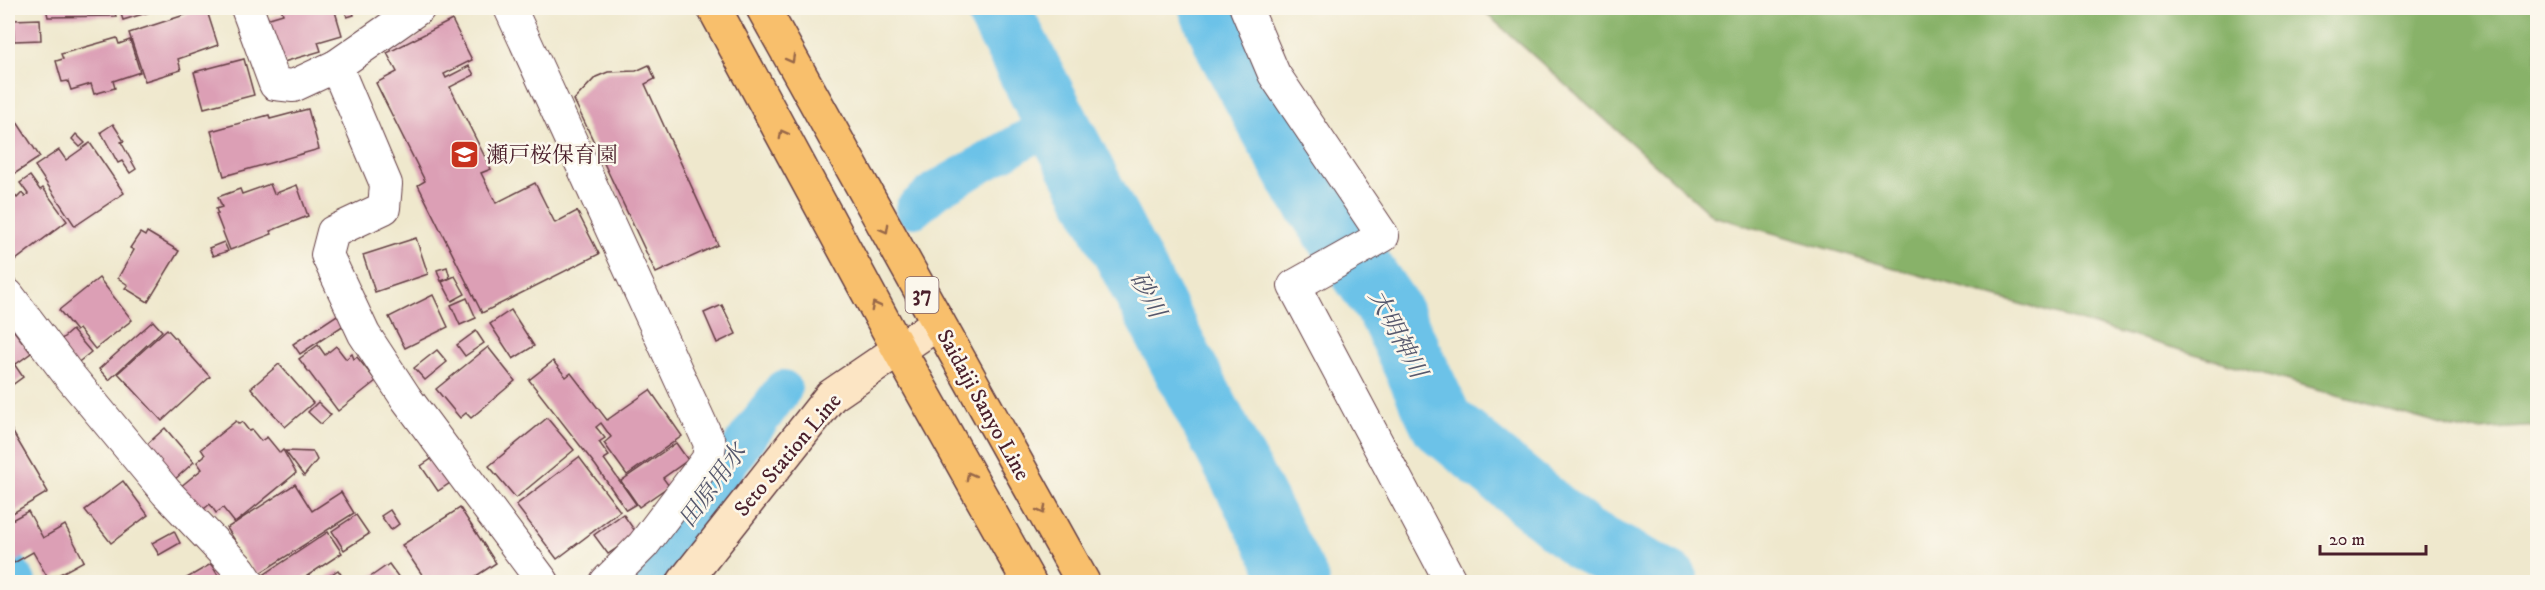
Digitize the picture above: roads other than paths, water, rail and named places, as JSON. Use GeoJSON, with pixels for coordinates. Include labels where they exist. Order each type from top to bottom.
{"type":"FeatureCollection","features":[{"type":"Feature","properties":{"kind":"main road","name":"Saidaiji Sanyo Line"},"geometry":{"type":"LineString","coordinates":[[714,8],[899,350],[1029,582]]}},
{"type":"Feature","properties":{"kind":"main road","name":"Saidaiji Sanyo Line"},"geometry":{"type":"LineString","coordinates":[[763,8],[1083,582]]}},
{"type":"Feature","properties":{"kind":"main road","name":"Seto Station Line"},"geometry":{"type":"LineString","coordinates":[[684,582],[831,396],[938,323]]}},
{"type":"Feature","properties":{"kind":"street"},"geometry":{"type":"LineString","coordinates":[[247,8],[275,84],[293,86],[336,66],[419,8]]}},
{"type":"Feature","properties":{"kind":"street"},"geometry":{"type":"LineString","coordinates":[[510,8],[710,444],[708,459],[643,545],[606,582]]}},
{"type":"Feature","properties":{"kind":"street"},"geometry":{"type":"LineString","coordinates":[[1246,8],[1274,74],[1383,236],[1294,286],[1451,582]]}},
{"type":"Feature","properties":{"kind":"street"},"geometry":{"type":"LineString","coordinates":[[336,66],[386,184],[384,208],[333,232],[327,255],[364,334],[406,398],[543,582]]}},
{"type":"Feature","properties":{"kind":"street"},"geometry":{"type":"LineString","coordinates":[[8,295],[68,374],[166,492],[240,570],[248,582]]}},
{"type":"Feature","properties":{"kind":"waterway","name":"砂川"},"geometry":{"type":"LineString","coordinates":[[997,8],[1297,582]]}},
{"type":"Feature","properties":{"kind":"waterway","name":"大明神川"},"geometry":{"type":"LineString","coordinates":[[1211,8],[1230,51],[1302,182],[1390,312],[1442,423],[1583,539],[1667,582]]}},
{"type":"Feature","properties":{"kind":"waterway","name":"田原用水"},"geometry":{"type":"LineString","coordinates":[[914,209],[936,190],[1056,122]]}},
{"type":"Feature","properties":{"kind":"waterway","name":"田原用水"},"geometry":{"type":"LineString","coordinates":[[642,582],[783,389]]}},
{"type":"Feature","properties":{"kind":"waterway"},"geometry":{"type":"LineString","coordinates":[[8,568],[17,582]]}},
{"type":"Feature","properties":{"kind":"place","name":"瀬戸桜保育園"},"geometry":{"type":"Point","coordinates":[465,155]}}]}
